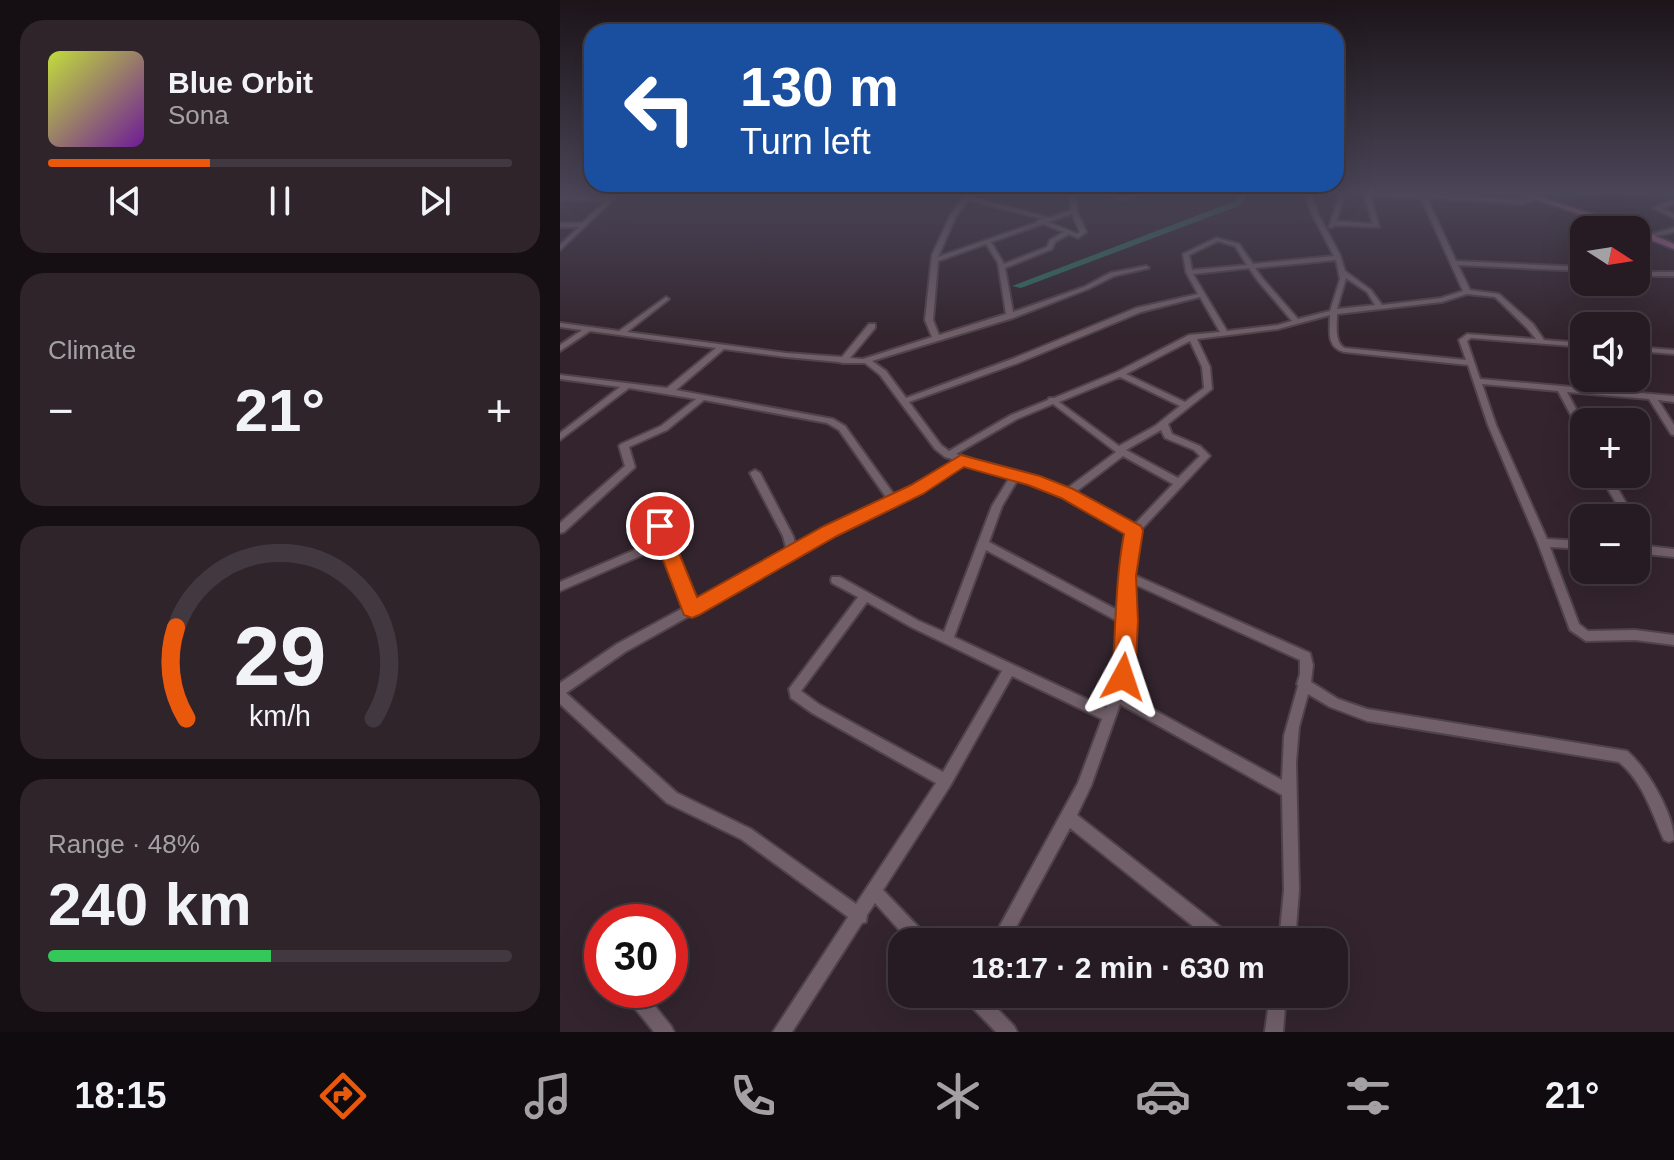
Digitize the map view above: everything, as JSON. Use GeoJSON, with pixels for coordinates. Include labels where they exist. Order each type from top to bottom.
{"type":"FeatureCollection","features":[{"type":"Feature","properties":{"kind":"street"},"geometry":{"type":"LineString","coordinates":[[937,339],[929,320],[936,249],[940,242]]}},
{"type":"Feature","properties":{"kind":"street"},"geometry":{"type":"LineString","coordinates":[[1002,267],[1040,254],[1051,248],[1052,242]]}},
{"type":"Feature","properties":{"kind":"street"},"geometry":{"type":"LineString","coordinates":[[1211,242],[1186,254],[1189,272],[1200,295],[1213,310],[1224,333]]}},
{"type":"Feature","properties":{"kind":"street"},"geometry":{"type":"LineString","coordinates":[[1231,242],[1242,249],[1252,267],[1297,322]]}},
{"type":"Feature","properties":{"kind":"street"},"geometry":{"type":"LineString","coordinates":[[1331,242],[1342,272],[1369,291],[1380,307]]}},
{"type":"Feature","properties":{"kind":"street"},"geometry":{"type":"LineString","coordinates":[[1444,242],[1467,292]]}},
{"type":"Feature","properties":{"kind":"street"},"geometry":{"type":"LineString","coordinates":[[935,260],[988,243],[1002,267],[1010,316]]}},
{"type":"Feature","properties":{"kind":"street"},"geometry":{"type":"LineString","coordinates":[[1189,272],[1336,258]]}},
{"type":"Feature","properties":{"kind":"street"},"geometry":{"type":"LineString","coordinates":[[1454,263],[1570,268]]}},
{"type":"Feature","properties":{"kind":"street"},"geometry":{"type":"LineString","coordinates":[[560,325],[722,347],[868,361],[1010,316],[1086,288],[1112,274],[1146,268]]}},
{"type":"Feature","properties":{"kind":"street"},"geometry":{"type":"LineString","coordinates":[[1342,272],[1333,312],[1334,342],[1338,348],[1472,363]]}},
{"type":"Feature","properties":{"kind":"street"},"geometry":{"type":"LineString","coordinates":[[1650,274],[1674,274]]}},
{"type":"Feature","properties":{"kind":"street"},"geometry":{"type":"LineString","coordinates":[[948,455],[1014,417],[1120,374],[1192,337],[1297,322],[1333,312],[1442,300],[1467,292],[1497,295],[1543,343]]}},
{"type":"Feature","properties":{"kind":"street"},"geometry":{"type":"LineString","coordinates":[[905,401],[1028,356],[1139,310],[1200,295]]}},
{"type":"Feature","properties":{"kind":"street"},"geometry":{"type":"LineString","coordinates":[[622,332],[666,299]]}},
{"type":"Feature","properties":{"kind":"street"},"geometry":{"type":"LineString","coordinates":[[843,361],[872,326]]}},
{"type":"Feature","properties":{"kind":"street"},"geometry":{"type":"LineString","coordinates":[[560,349],[588,329]]}},
{"type":"Feature","properties":{"kind":"street"},"geometry":{"type":"LineString","coordinates":[[1067,494],[1120,451],[1164,424],[1209,385],[1206,367],[1192,337]]}},
{"type":"Feature","properties":{"kind":"street"},"geometry":{"type":"LineString","coordinates":[[1570,344],[1466,337],[1463,340],[1492,425],[1543,543],[1569,618],[1580,633],[1674,640]]}},
{"type":"Feature","properties":{"kind":"street"},"geometry":{"type":"LineString","coordinates":[[669,391],[722,347]]}},
{"type":"Feature","properties":{"kind":"street"},"geometry":{"type":"LineString","coordinates":[[1650,350],[1674,352]]}},
{"type":"Feature","properties":{"kind":"street"},"geometry":{"type":"LineString","coordinates":[[868,361],[883,373],[938,447],[948,455],[1067,494],[1134,531]]}},
{"type":"Feature","properties":{"kind":"street"},"geometry":{"type":"LineString","coordinates":[[1120,374],[1186,406]]}},
{"type":"Feature","properties":{"kind":"street"},"geometry":{"type":"LineString","coordinates":[[560,377],[669,391],[836,423],[893,500]]}},
{"type":"Feature","properties":{"kind":"street"},"geometry":{"type":"LineString","coordinates":[[1478,381],[1674,399]]}},
{"type":"Feature","properties":{"kind":"street"},"geometry":{"type":"LineString","coordinates":[[560,437],[627,386]]}},
{"type":"Feature","properties":{"kind":"street"},"geometry":{"type":"LineString","coordinates":[[1561,388],[1571,408]]}},
{"type":"Feature","properties":{"kind":"street"},"geometry":{"type":"LineString","coordinates":[[560,529],[630,467],[624,446],[664,428],[703,397]]}},
{"type":"Feature","properties":{"kind":"street"},"geometry":{"type":"LineString","coordinates":[[1652,397],[1674,432]]}},
{"type":"Feature","properties":{"kind":"street"},"geometry":{"type":"LineString","coordinates":[[1052,400],[1120,451],[1179,483]]}},
{"type":"Feature","properties":{"kind":"street"},"geometry":{"type":"LineString","coordinates":[[1007,928],[1084,786],[1117,696],[1123,677],[1126,576],[1134,531],[1205,456],[1197,448],[1168,436],[1164,424]]}},
{"type":"Feature","properties":{"kind":"street"},"geometry":{"type":"LineString","coordinates":[[560,690],[601,660],[793,553],[927,484],[961,461]]}},
{"type":"Feature","properties":{"kind":"street"},"geometry":{"type":"LineString","coordinates":[[755,473],[788,536],[793,553]]}},
{"type":"Feature","properties":{"kind":"street"},"geometry":{"type":"LineString","coordinates":[[947,639],[997,506],[1016,475]]}},
{"type":"Feature","properties":{"kind":"street"},"geometry":{"type":"LineString","coordinates":[[654,511],[692,609]]}},
{"type":"Feature","properties":{"kind":"street"},"geometry":{"type":"LineString","coordinates":[[560,587],[665,541]]}},
{"type":"Feature","properties":{"kind":"street"},"geometry":{"type":"LineString","coordinates":[[1543,543],[1570,544]]}},
{"type":"Feature","properties":{"kind":"street"},"geometry":{"type":"LineString","coordinates":[[983,544],[1127,621]]}},
{"type":"Feature","properties":{"kind":"street"},"geometry":{"type":"LineString","coordinates":[[1650,550],[1674,553]]}},
{"type":"Feature","properties":{"kind":"street"},"geometry":{"type":"LineString","coordinates":[[1126,576],[1301,653],[1308,663],[1290,737],[1288,791],[1294,882],[1289,928]]}},
{"type":"Feature","properties":{"kind":"street"},"geometry":{"type":"LineString","coordinates":[[836,580],[1009,670],[1109,716]]}},
{"type":"Feature","properties":{"kind":"street"},"geometry":{"type":"LineString","coordinates":[[865,596],[795,689],[795,694],[829,717],[945,781]]}},
{"type":"Feature","properties":{"kind":"street"},"geometry":{"type":"LineString","coordinates":[[782,1032],[945,781],[1009,670]]}},
{"type":"Feature","properties":{"kind":"street"},"geometry":{"type":"LineString","coordinates":[[1303,684],[1348,708],[1396,721],[1594,749],[1622,756],[1635,766],[1669,835]]}},
{"type":"Feature","properties":{"kind":"street"},"geometry":{"type":"LineString","coordinates":[[560,696],[672,798],[746,834],[860,916]]}},
{"type":"Feature","properties":{"kind":"street"},"geometry":{"type":"LineString","coordinates":[[1117,696],[1288,791]]}},
{"type":"Feature","properties":{"kind":"street"},"geometry":{"type":"LineString","coordinates":[[1068,817],[1208,928]]}},
{"type":"Feature","properties":{"kind":"street"},"geometry":{"type":"LineString","coordinates":[[875,892],[908,928]]}},
{"type":"Feature","properties":{"kind":"street"},"geometry":{"type":"LineString","coordinates":[[646,1008],[665,1032]]}},
{"type":"Feature","properties":{"kind":"street"},"geometry":{"type":"LineString","coordinates":[[984,1008],[1008,1032]]}},
{"type":"Feature","properties":{"kind":"street"},"geometry":{"type":"LineString","coordinates":[[1274,1032],[1277,1008]]}},
{"type":"Feature","properties":{"kind":"waterway"},"geometry":{"type":"LineString","coordinates":[[1017,286],[1134,242]]}},
{"type":"Feature","properties":{"kind":"route"},"geometry":{"type":"LineString","coordinates":[[660,526],[692,609],[831,531],[917,490],[961,461],[1034,480],[1067,494],[1134,531],[1126,576],[1123,677]]}}]}
